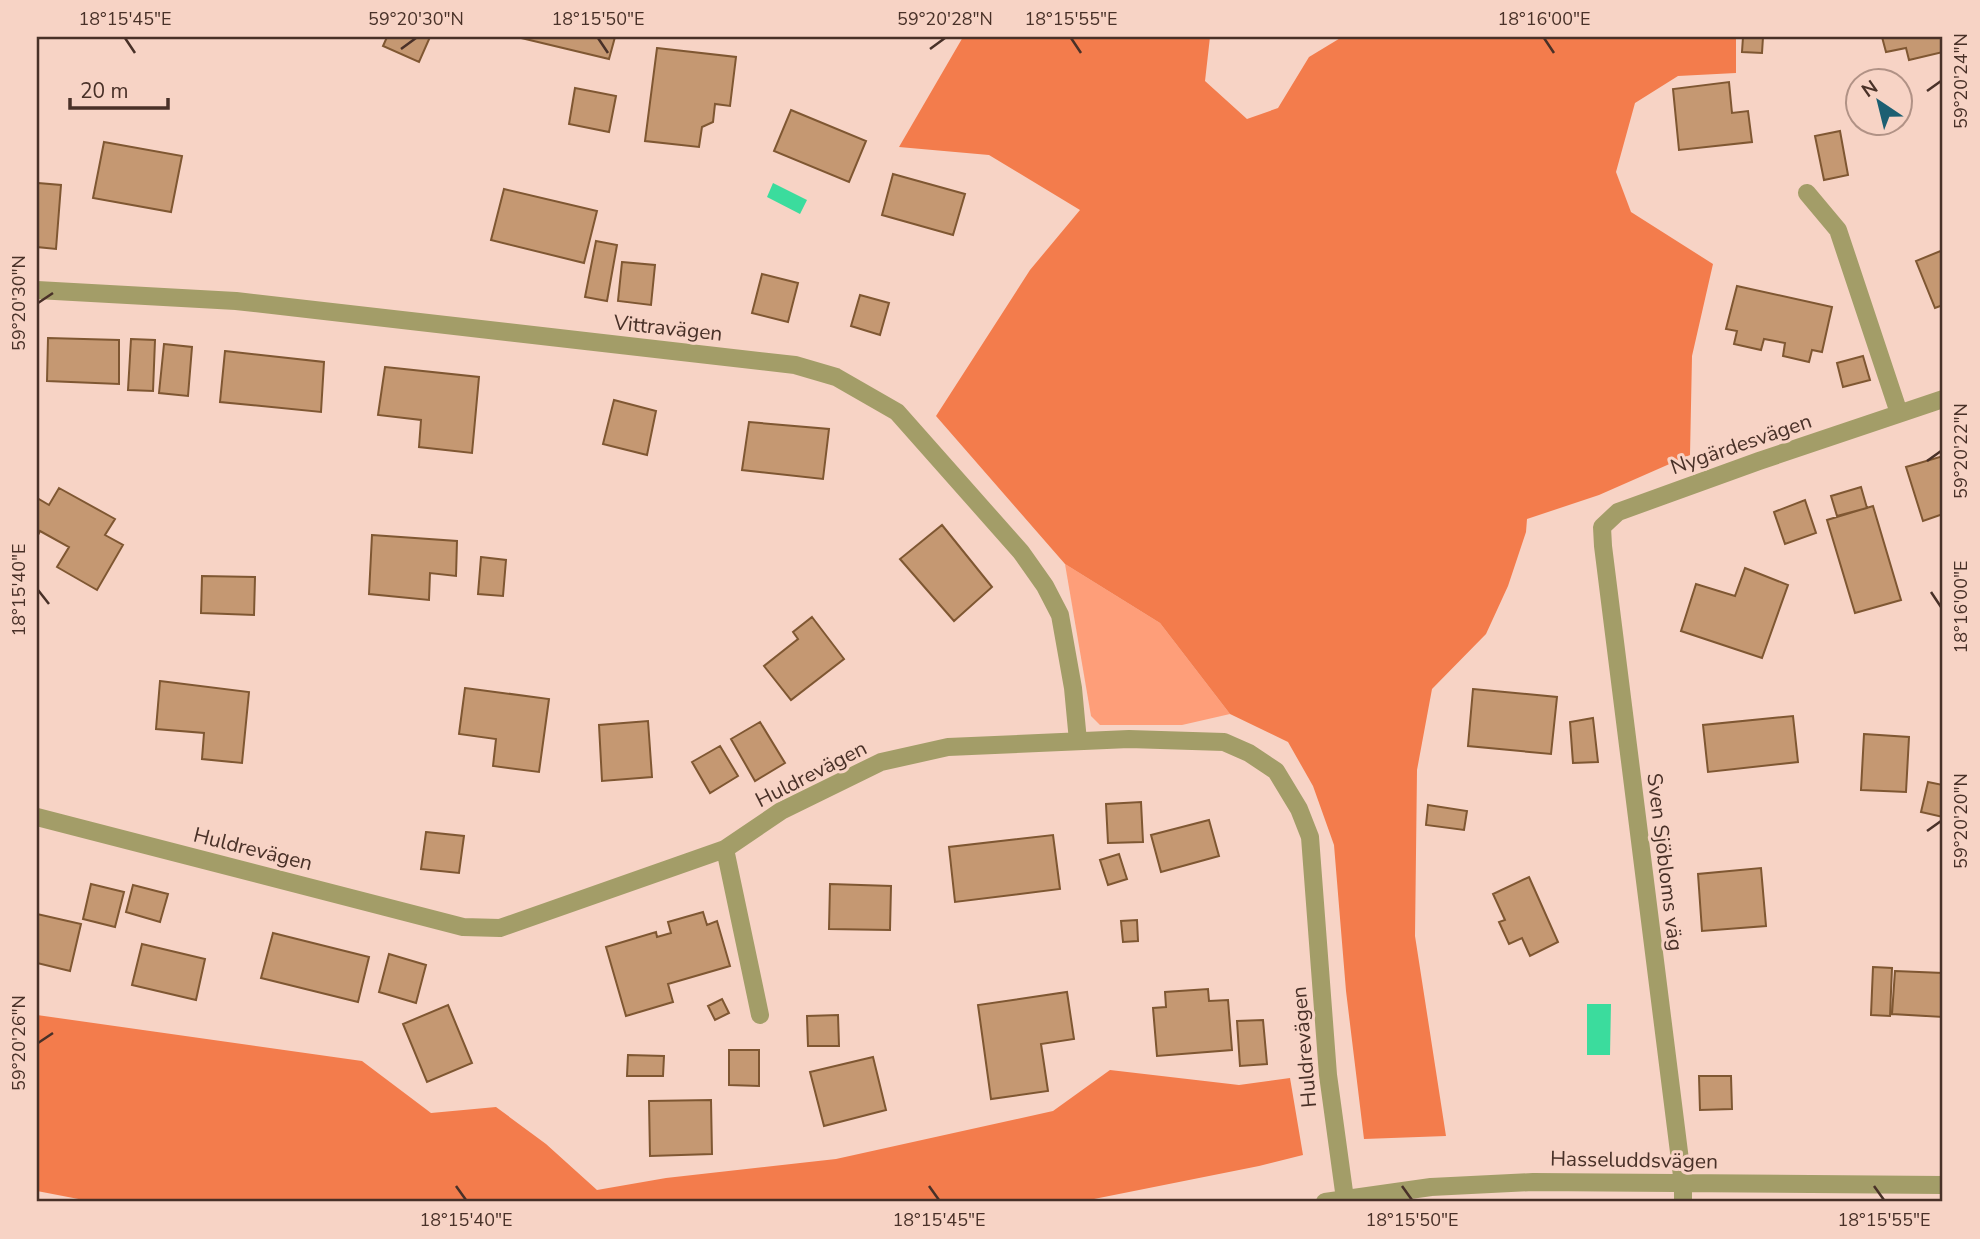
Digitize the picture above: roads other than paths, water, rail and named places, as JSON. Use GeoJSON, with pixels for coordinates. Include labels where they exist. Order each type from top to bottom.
{"type":"FeatureCollection","features":[{"type":"Feature","properties":{"kind":"street"},"geometry":{"type":"LineString","coordinates":[[1807,193],[1838,230],[1899,413]]}},
{"type":"Feature","properties":{"kind":"street","name":"Vittravägen"},"geometry":{"type":"LineString","coordinates":[[37,290],[236,301],[795,365],[836,377],[897,412],[1021,552],[1045,586],[1060,615],[1073,688],[1078,741]]}},
{"type":"Feature","properties":{"kind":"street","name":"Nygärdesvägen"},"geometry":{"type":"LineString","coordinates":[[1602,527],[1618,512],[1943,399]]}},
{"type":"Feature","properties":{"kind":"street","name":"Sven Sjöbloms väg"},"geometry":{"type":"LineString","coordinates":[[1602,527],[1683,1193]]}},
{"type":"Feature","properties":{"kind":"street","name":"Huldrevägen"},"geometry":{"type":"LineString","coordinates":[[37,817],[463,927],[500,928],[725,849],[780,811],[881,762],[948,747],[1141,739],[1224,742],[1249,753],[1276,771],[1299,809],[1310,837],[1328,1076],[1345,1199]]}},
{"type":"Feature","properties":{"kind":"street"},"geometry":{"type":"LineString","coordinates":[[725,849],[760,1015]]}},
{"type":"Feature","properties":{"kind":"street","name":"Hasseluddsvägen"},"geometry":{"type":"LineString","coordinates":[[1325,1202],[1431,1187],[1532,1182],[1683,1193],[1943,1185]]}}]}
